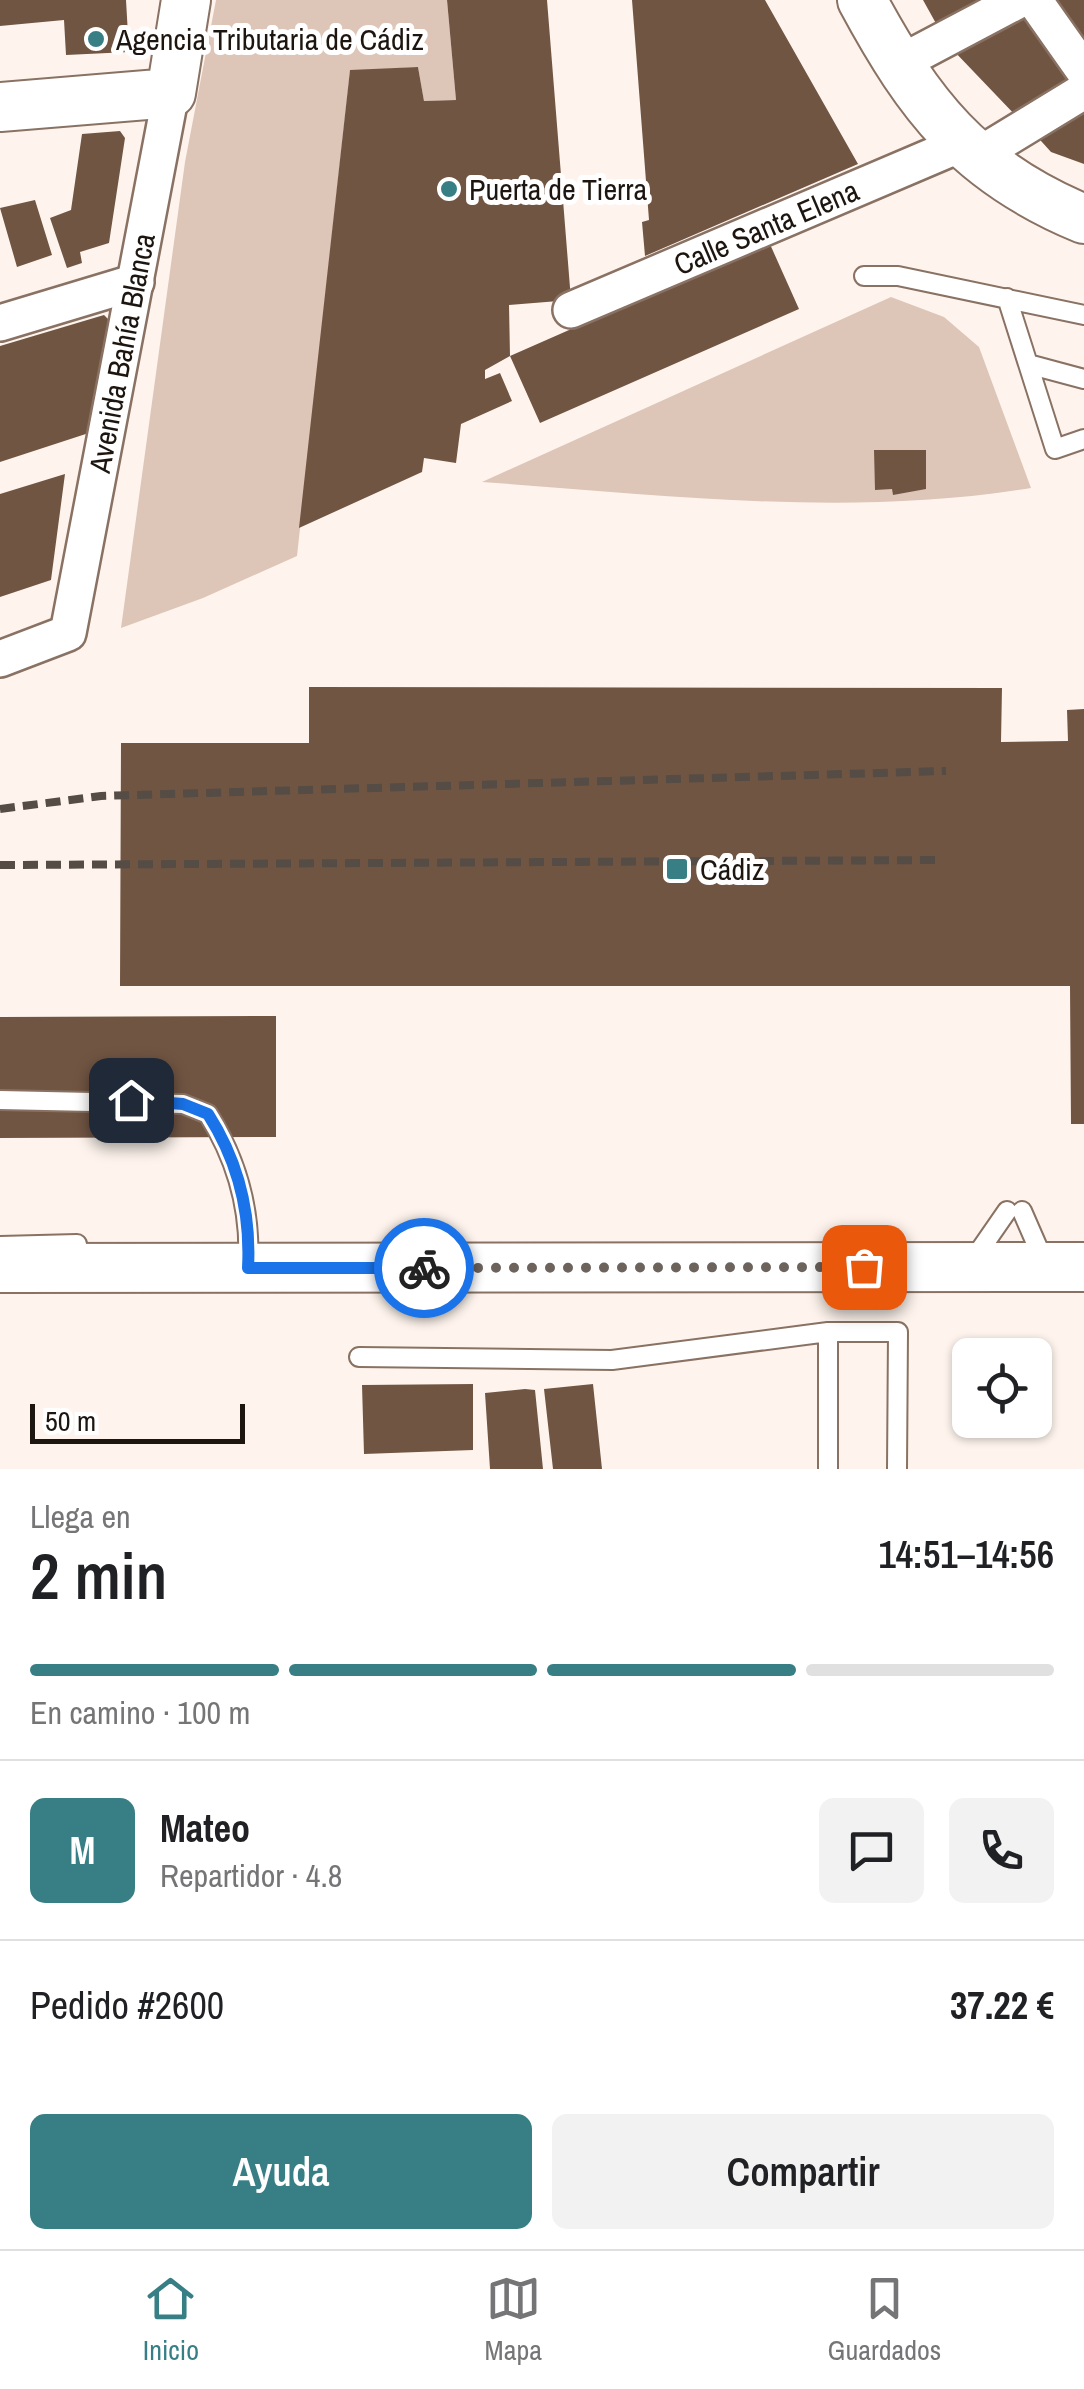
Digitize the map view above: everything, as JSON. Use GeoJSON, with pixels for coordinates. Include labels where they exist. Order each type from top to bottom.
{"type":"FeatureCollection","features":[{"type":"Feature","properties":{"kind":"main road","name":"Avenida Bahía Blanca"},"geometry":{"type":"LineString","coordinates":[[170,93],[186,0]]}},
{"type":"Feature","properties":{"kind":"main road"},"geometry":{"type":"LineString","coordinates":[[862,0],[898,64],[968,151],[1084,220]]}},
{"type":"Feature","properties":{"kind":"main road"},"geometry":{"type":"LineString","coordinates":[[0,107],[170,93]]}},
{"type":"Feature","properties":{"kind":"main road"},"geometry":{"type":"LineString","coordinates":[[0,1268],[218,1262],[1084,1267]]}},
{"type":"Feature","properties":{"kind":"street"},"geometry":{"type":"LineString","coordinates":[[898,64],[1012,2],[1084,71]]}},
{"type":"Feature","properties":{"kind":"street","name":"Calle Santa Elena"},"geometry":{"type":"LineString","coordinates":[[571,310],[968,151],[1084,91]]}},
{"type":"Feature","properties":{"kind":"street","name":"Avenida Bahía Blanca"},"geometry":{"type":"LineString","coordinates":[[0,659],[68,633],[170,93]]}},
{"type":"Feature","properties":{"kind":"street"},"geometry":{"type":"LineString","coordinates":[[0,323],[136,282]]}},
{"type":"Feature","properties":{"kind":"lane"},"geometry":{"type":"LineString","coordinates":[[864,276],[898,276],[1084,314]]}},
{"type":"Feature","properties":{"kind":"lane"},"geometry":{"type":"LineString","coordinates":[[1006,298],[1056,449],[1084,439]]}},
{"type":"Feature","properties":{"kind":"lane"},"geometry":{"type":"LineString","coordinates":[[1028,364],[1084,379]]}},
{"type":"Feature","properties":{"kind":"lane"},"geometry":{"type":"LineString","coordinates":[[0,1100],[166,1103],[198,1108],[208,1114],[239,1178],[247,1216],[218,1262]]}},
{"type":"Feature","properties":{"kind":"lane"},"geometry":{"type":"LineString","coordinates":[[980,1266],[980,1250],[1015,1211],[1039,1250],[1037,1266]]}},
{"type":"Feature","properties":{"kind":"lane"},"geometry":{"type":"LineString","coordinates":[[0,1246],[99,1244]]}},
{"type":"Feature","properties":{"kind":"lane"},"geometry":{"type":"LineString","coordinates":[[828,1332],[828,1469]]}},
{"type":"Feature","properties":{"kind":"lane"},"geometry":{"type":"LineString","coordinates":[[359,1357],[612,1360],[828,1332],[898,1332],[897,1469]]}},
{"type":"Feature","properties":{"kind":"shaded area"},"geometry":{"type":"Polygon","coordinates":[[[216,0],[447,0],[456,100],[424,101],[418,67],[350,71],[297,556],[203,598],[121,628],[185,162],[216,0]]]}},
{"type":"Feature","properties":{"kind":"shaded area"},"geometry":{"type":"Polygon","coordinates":[[[891,297],[944,317],[979,347],[1031,488],[894,502],[825,503],[688,498],[482,482],[891,297]]]}},
{"type":"Feature","properties":{"kind":"building","name":"Agencia Tributaria de Cádiz"},"geometry":{"type":"Polygon","coordinates":[[[0,0],[126,0],[129,52],[66,55],[64,20],[0,26],[0,0]]]}},
{"type":"Feature","properties":{"kind":"building","name":"Puerta de Tierra"},"geometry":{"type":"Polygon","coordinates":[[[447,0],[547,0],[571,300],[509,305],[510,356],[485,370],[485,379],[500,373],[512,401],[461,424],[456,463],[424,458],[422,472],[299,528],[350,70],[418,67],[424,101],[456,100],[447,0]]]}},
{"type":"Feature","properties":{"kind":"building"},"geometry":{"type":"Polygon","coordinates":[[[632,0],[765,0],[858,164],[645,256],[642,222],[649,220],[632,0]]]}},
{"type":"Feature","properties":{"kind":"building"},"geometry":{"type":"Polygon","coordinates":[[[923,0],[988,0],[943,36],[923,0]]]}},
{"type":"Feature","properties":{"kind":"building"},"geometry":{"type":"Polygon","coordinates":[[[1038,0],[1084,0],[1084,39],[1038,0]]]}},
{"type":"Feature","properties":{"kind":"building"},"geometry":{"type":"Polygon","coordinates":[[[1029,7],[1081,83],[1018,118],[952,49],[1029,7]]]}},
{"type":"Feature","properties":{"kind":"building"},"geometry":{"type":"Polygon","coordinates":[[[1084,101],[1084,164],[1051,152],[1032,131],[1084,101]]]}},
{"type":"Feature","properties":{"kind":"building"},"geometry":{"type":"Polygon","coordinates":[[[120,131],[125,138],[109,243],[80,252],[82,263],[67,268],[50,218],[71,210],[82,134],[120,131]]]}},
{"type":"Feature","properties":{"kind":"building"},"geometry":{"type":"Polygon","coordinates":[[[35,200],[52,255],[17,267],[0,208],[35,200]]]}},
{"type":"Feature","properties":{"kind":"building"},"geometry":{"type":"Polygon","coordinates":[[[769,242],[799,309],[540,423],[510,356],[769,242]]]}},
{"type":"Feature","properties":{"kind":"building"},"geometry":{"type":"Polygon","coordinates":[[[104,315],[112,323],[98,430],[0,462],[0,346],[104,315]]]}},
{"type":"Feature","properties":{"kind":"building"},"geometry":{"type":"Polygon","coordinates":[[[874,450],[926,450],[926,489],[893,495],[892,489],[875,490],[874,450]]]}},
{"type":"Feature","properties":{"kind":"building"},"geometry":{"type":"Polygon","coordinates":[[[65,474],[51,580],[0,597],[0,494],[65,474]]]}},
{"type":"Feature","properties":{"kind":"building"},"geometry":{"type":"Polygon","coordinates":[[[309,687],[1002,688],[1001,742],[1068,741],[1067,710],[1084,709],[1084,1124],[1071,1124],[1070,986],[120,986],[121,743],[309,743],[309,687]]]}},
{"type":"Feature","properties":{"kind":"building"},"geometry":{"type":"Polygon","coordinates":[[[276,1016],[276,1137],[0,1138],[0,1017],[276,1016]]]}},
{"type":"Feature","properties":{"kind":"building"},"geometry":{"type":"Polygon","coordinates":[[[473,1384],[473,1450],[364,1454],[362,1385],[473,1384]]]}},
{"type":"Feature","properties":{"kind":"building"},"geometry":{"type":"Polygon","coordinates":[[[593,1384],[602,1469],[553,1469],[544,1389],[593,1384]]]}},
{"type":"Feature","properties":{"kind":"building"},"geometry":{"type":"Polygon","coordinates":[[[535,1390],[543,1469],[490,1469],[485,1393],[535,1390]]]}},
{"type":"Feature","properties":{"kind":"railway"},"geometry":{"type":"LineString","coordinates":[[0,809],[101,796],[946,771]]}},
{"type":"Feature","properties":{"kind":"railway"},"geometry":{"type":"LineString","coordinates":[[0,865],[939,860]]}},
{"type":"Feature","properties":{"kind":"way so far"},"geometry":{"type":"LineString","coordinates":[[424,1268],[864,1267]]}},
{"type":"Feature","properties":{"kind":"place","name":"Agencia Tributaria de Cádiz"},"geometry":{"type":"Point","coordinates":[96,39]}},
{"type":"Feature","properties":{"kind":"place","name":"Puerta de Tierra"},"geometry":{"type":"Point","coordinates":[449,189]}},
{"type":"Feature","properties":{"kind":"place","name":"Cádiz"},"geometry":{"type":"Point","coordinates":[677,869]}},
{"type":"Feature","properties":{"kind":"route"},"geometry":{"type":"LineString","coordinates":[[131,1100],[183,1104],[208,1114],[239,1178],[247,1216],[248,1268],[424,1268]]}}]}
